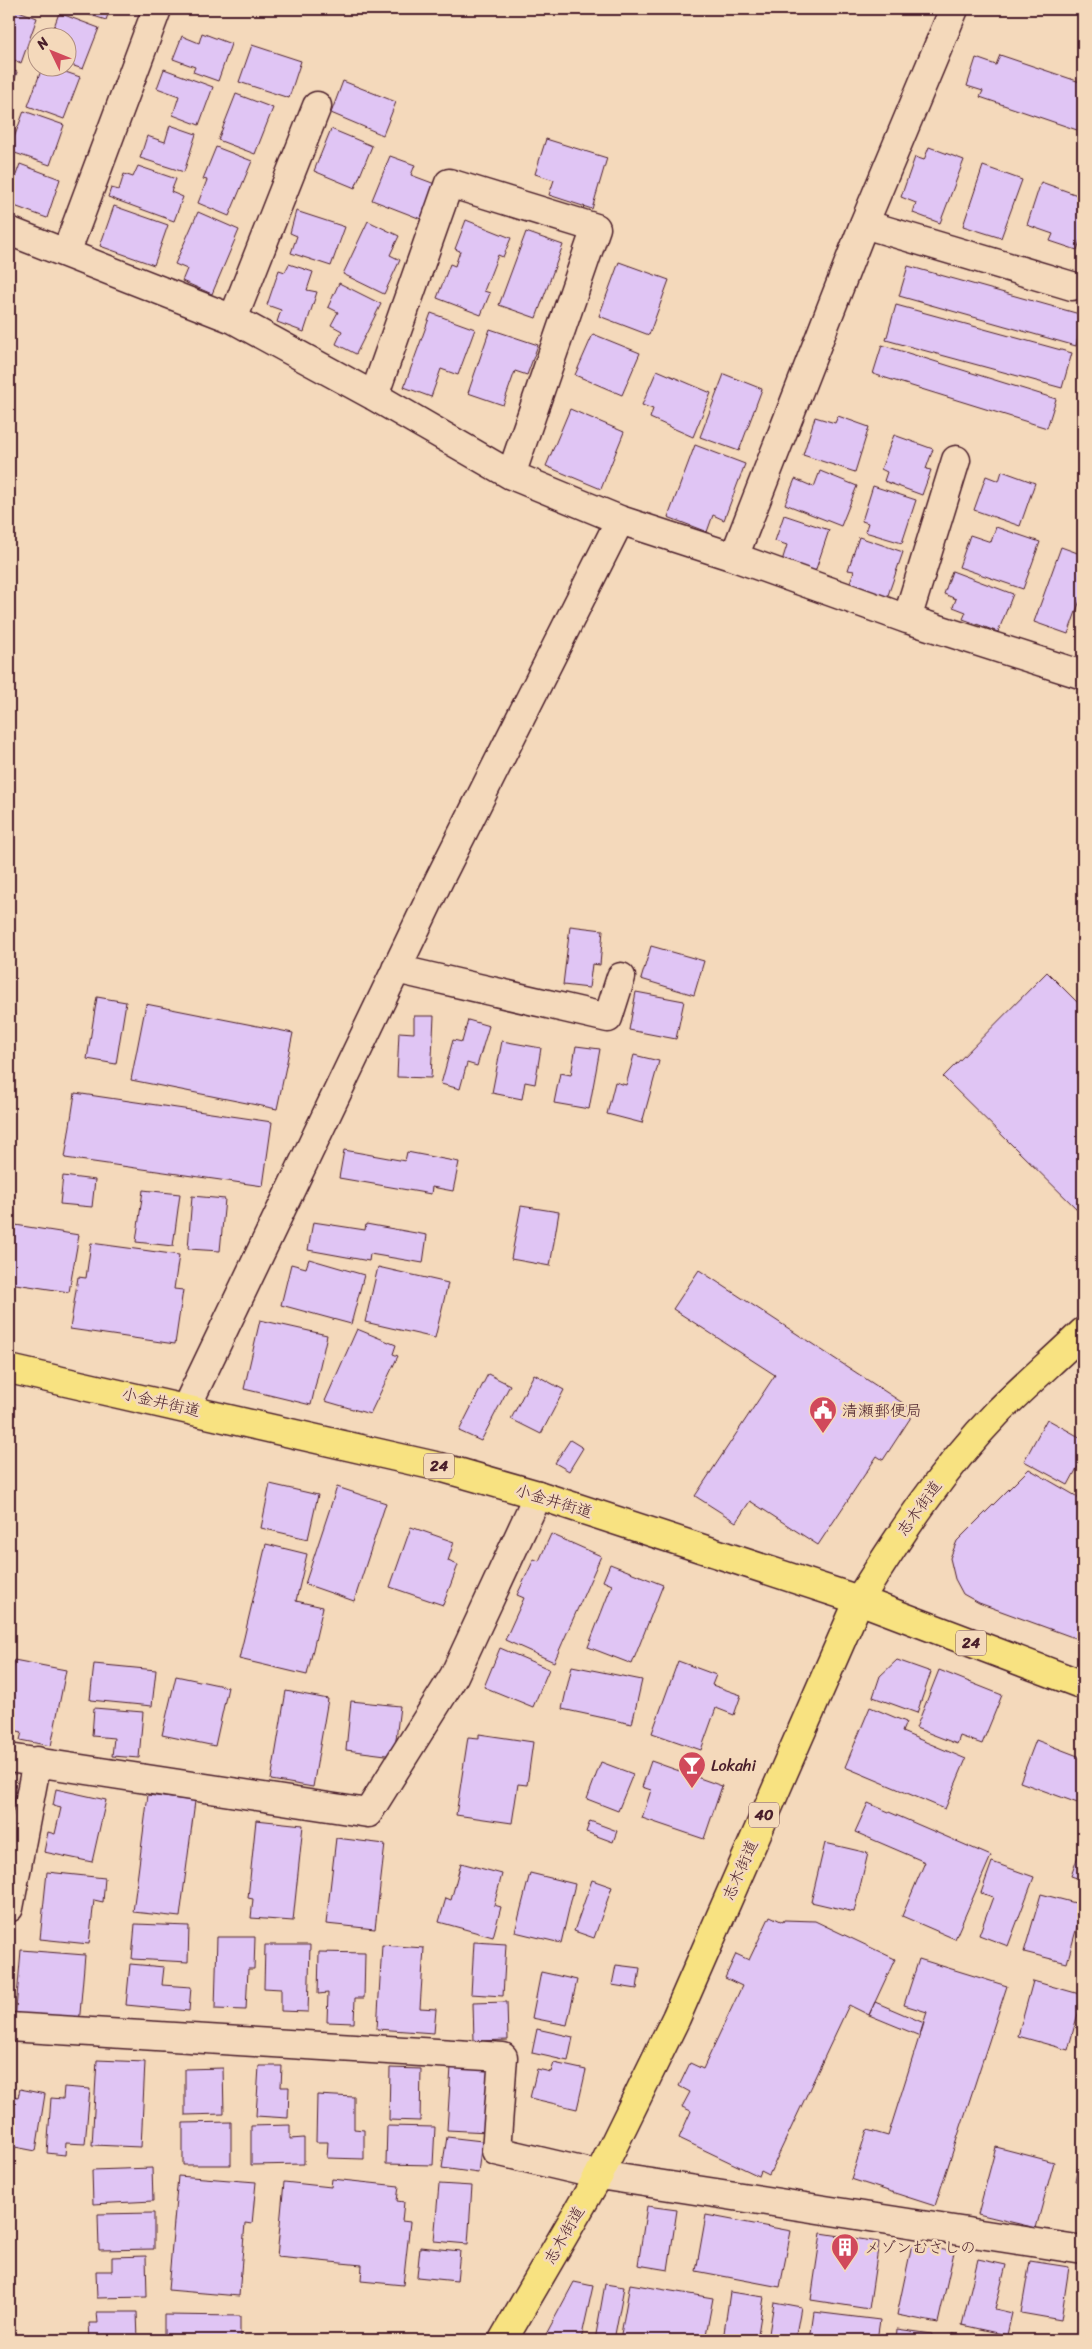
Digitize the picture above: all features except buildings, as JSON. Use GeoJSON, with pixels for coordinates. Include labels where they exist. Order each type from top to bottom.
{"type":"FeatureCollection","features":[{"type":"Feature","properties":{"kind":"main road","name":"志木街道"},"geometry":{"type":"LineString","coordinates":[[503,2340],[599,2175],[676,2018],[859,1600],[896,1539],[942,1476],[997,1414],[1083,1332]]}},
{"type":"Feature","properties":{"kind":"main road","name":"小金井街道"},"geometry":{"type":"LineString","coordinates":[[9,1369],[440,1467],[538,1495],[859,1600],[1083,1686]]}},
{"type":"Feature","properties":{"kind":"street"},"geometry":{"type":"LineString","coordinates":[[66,252],[156,9]]}},
{"type":"Feature","properties":{"kind":"street"},"geometry":{"type":"LineString","coordinates":[[734,557],[864,224],[954,9]]}},
{"type":"Feature","properties":{"kind":"street"},"geometry":{"type":"LineString","coordinates":[[233,319],[317,106]]}},
{"type":"Feature","properties":{"kind":"street"},"geometry":{"type":"LineString","coordinates":[[374,396],[449,183],[596,228],[511,475]]}},
{"type":"Feature","properties":{"kind":"street"},"geometry":{"type":"LineString","coordinates":[[864,224],[1072,286]]}},
{"type":"Feature","properties":{"kind":"street"},"geometry":{"type":"LineString","coordinates":[[9,231],[233,319],[374,396],[511,475],[620,520],[734,557],[906,618],[1083,675]]}},
{"type":"Feature","properties":{"kind":"street"},"geometry":{"type":"LineString","coordinates":[[906,618],[956,460]]}},
{"type":"Feature","properties":{"kind":"street"},"geometry":{"type":"LineString","coordinates":[[186,1408],[396,969],[620,520]]}},
{"type":"Feature","properties":{"kind":"street"},"geometry":{"type":"LineString","coordinates":[[396,969],[608,1018],[621,977]]}},
{"type":"Feature","properties":{"kind":"street"},"geometry":{"type":"LineString","coordinates":[[9,1758],[368,1813],[454,1676],[538,1495]]}},
{"type":"Feature","properties":{"kind":"street"},"geometry":{"type":"LineString","coordinates":[[9,1908],[37,1761]]}},
{"type":"Feature","properties":{"kind":"street"},"geometry":{"type":"LineString","coordinates":[[9,2026],[503,2057],[496,2151],[599,2175],[1083,2250]]}},
{"type":"Feature","properties":{"kind":"place","name":"清瀬郵便局"},"geometry":{"type":"Point","coordinates":[823,1434]}},
{"type":"Feature","properties":{"kind":"place","name":"Lokahi"},"geometry":{"type":"Point","coordinates":[692,1789]}},
{"type":"Feature","properties":{"kind":"place","name":"メゾンむさしの"},"geometry":{"type":"Point","coordinates":[845,2271]}}]}
